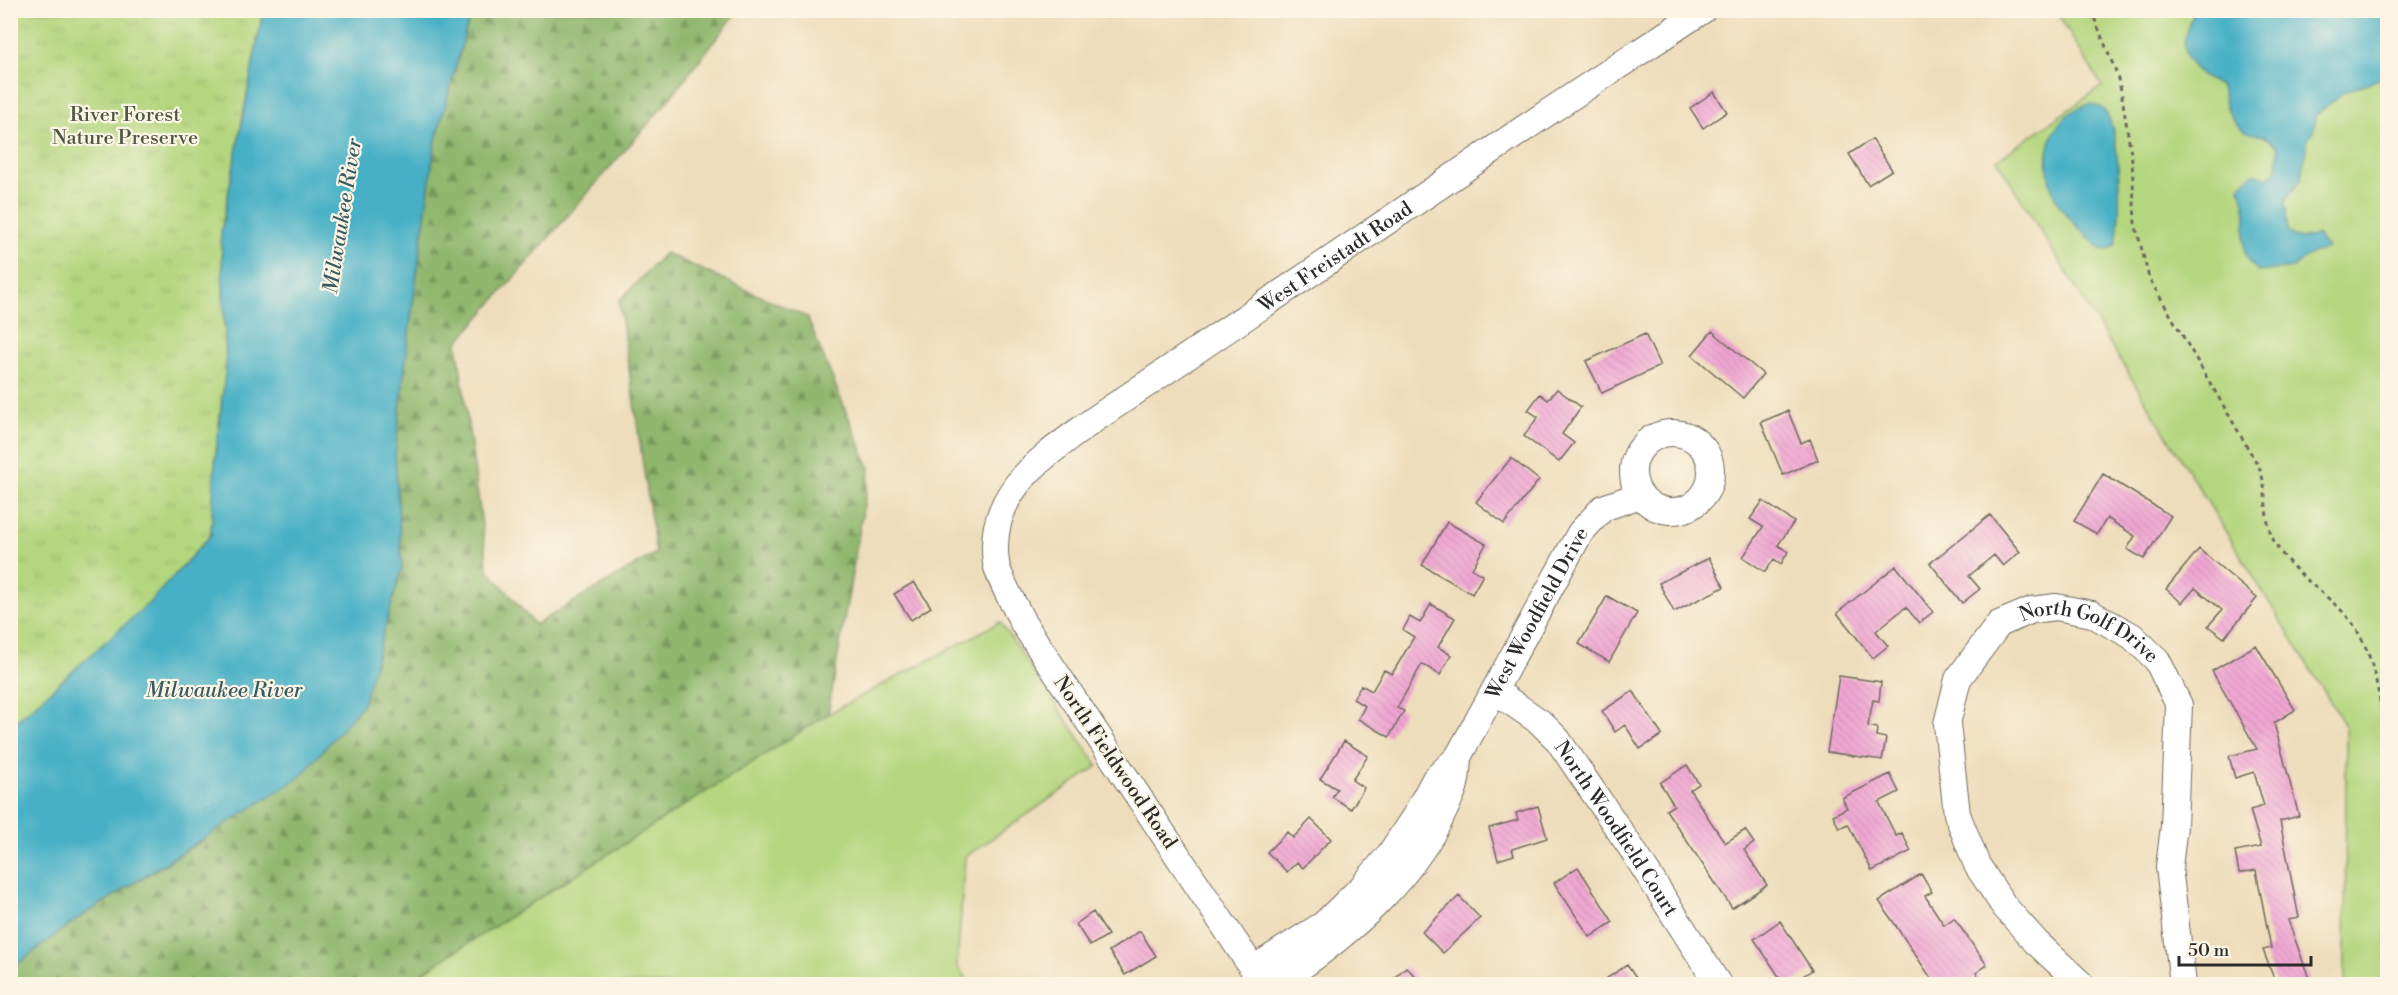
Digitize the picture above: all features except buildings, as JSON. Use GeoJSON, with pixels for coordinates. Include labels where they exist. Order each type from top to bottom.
{"type":"FeatureCollection","features":[{"type":"Feature","properties":{"kind":"street","name":"West Freistadt Road"},"geometry":{"type":"LineString","coordinates":[[998,529],[1008,496],[1032,466],[1086,425],[1703,10]]}},
{"type":"Feature","properties":{"kind":"street","name":"West Woodfield Drive"},"geometry":{"type":"LineString","coordinates":[[1258,977],[1379,902],[1399,860],[1433,830],[1453,792],[1458,757],[1580,533],[1603,508],[1640,495]]}},
{"type":"Feature","properties":{"kind":"street","name":"North Fieldwood Road"},"geometry":{"type":"LineString","coordinates":[[998,529],[996,564],[1023,622],[1258,977]]}},
{"type":"Feature","properties":{"kind":"street","name":"North Golf Drive"},"geometry":{"type":"LineString","coordinates":[[2081,984],[2036,942],[2004,906],[1977,865],[1957,814],[1947,724],[1958,679],[1999,624],[2032,610],[2056,607],[2092,614],[2132,636],[2157,660],[2179,705],[2175,826],[2169,867],[2183,984]]}},
{"type":"Feature","properties":{"kind":"street","name":"North Woodfield Court"},"geometry":{"type":"LineString","coordinates":[[1495,691],[1534,717],[1558,740],[1632,849],[1718,984]]}},
{"type":"Feature","properties":{"kind":"street","name":"West Woodfield Drive"},"geometry":{"type":"LineString","coordinates":[[1276,984],[1331,932]]}},
{"type":"Feature","properties":{"kind":"path"},"geometry":{"type":"LineString","coordinates":[[2091,10],[2121,90],[2132,159],[2135,223],[2149,278],[2259,467],[2266,490],[2274,543],[2344,613],[2369,655],[2379,687],[2388,741]]}},
{"type":"Feature","properties":{"kind":"green space","name":"River Forest Nature Preserve"},"geometry":{"type":"Polygon","coordinates":[[[11,11],[263,11],[221,232],[226,365],[215,460],[211,535],[149,603],[11,726],[11,11]]]}},
{"type":"Feature","properties":{"kind":"green space"},"geometry":{"type":"Polygon","coordinates":[[[471,11],[738,11],[666,103],[457,343],[488,569],[535,625],[656,553],[619,301],[665,253],[807,317],[870,469],[828,714],[404,984],[11,984],[11,969],[74,921],[203,840],[402,568],[395,455],[408,340],[435,143],[471,11]]]}},
{"type":"Feature","properties":{"kind":"green space"},"geometry":{"type":"Polygon","coordinates":[[[2056,11],[2387,11],[2387,984],[2345,984],[2346,727],[1997,160],[2102,86],[2056,11]]]}},
{"type":"Feature","properties":{"kind":"green space"},"geometry":{"type":"Polygon","coordinates":[[[1000,622],[1098,766],[965,857],[957,966],[970,984],[404,984],[828,714],[1000,622]]]}},
{"type":"Feature","properties":{"kind":"water","name":"Milwaukee River"},"geometry":{"type":"Polygon","coordinates":[[[263,11],[471,11],[435,143],[408,340],[395,455],[402,568],[363,704],[300,777],[74,921],[11,969],[11,726],[149,603],[211,535],[215,460],[226,365],[221,232],[263,11]]]}},
{"type":"Feature","properties":{"kind":"water"},"geometry":{"type":"Polygon","coordinates":[[[2195,11],[2387,11],[2387,76],[2344,92],[2315,116],[2314,128],[2307,142],[2302,178],[2285,201],[2288,233],[2300,239],[2317,235],[2327,248],[2307,256],[2293,268],[2258,272],[2245,252],[2246,212],[2240,187],[2254,173],[2269,178],[2277,169],[2278,148],[2268,139],[2247,132],[2237,125],[2228,110],[2221,87],[2191,64],[2184,46],[2185,36],[2195,11]]]}},
{"type":"Feature","properties":{"kind":"water"},"geometry":{"type":"Polygon","coordinates":[[[2091,104],[2106,113],[2115,140],[2119,178],[2119,217],[2115,246],[2107,250],[2100,249],[2064,212],[2055,198],[2047,165],[2053,134],[2062,121],[2074,110],[2091,104]]]}}]}
